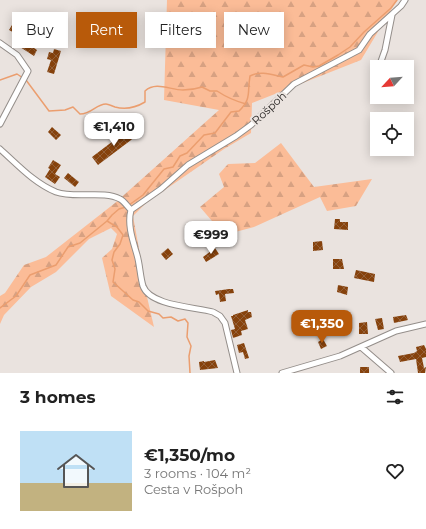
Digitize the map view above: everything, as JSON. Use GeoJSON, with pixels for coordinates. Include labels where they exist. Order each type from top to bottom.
{"type":"FeatureCollection","features":[{"type":"Feature","properties":{"kind":"street","name":"Rošpoh"},"geometry":{"type":"LineString","coordinates":[[128,207],[161,189],[188,165],[236,136],[251,125],[294,84],[359,50],[370,34],[405,0]]}},
{"type":"Feature","properties":{"kind":"street"},"geometry":{"type":"LineString","coordinates":[[381,60],[385,50],[392,14]]}},
{"type":"Feature","properties":{"kind":"street"},"geometry":{"type":"LineString","coordinates":[[0,43],[17,55],[28,71],[0,124]]}},
{"type":"Feature","properties":{"kind":"street"},"geometry":{"type":"LineString","coordinates":[[0,149],[31,177],[53,191],[77,196],[110,196],[119,198],[128,207],[130,229],[144,287],[151,296],[162,302],[213,312],[220,316],[225,323],[237,373]]}},
{"type":"Feature","properties":{"kind":"street"},"geometry":{"type":"LineString","coordinates":[[282,373],[340,356],[396,331],[426,324]]}},
{"type":"Feature","properties":{"kind":"street"},"geometry":{"type":"LineString","coordinates":[[361,347],[391,373]]}},
{"type":"Feature","properties":{"kind":"green space"},"geometry":{"type":"Polygon","coordinates":[[[167,0],[397,0],[361,60],[252,103],[251,133],[224,149],[146,203],[133,216],[141,260],[141,271],[154,327],[111,296],[102,258],[112,249],[117,234],[111,228],[89,239],[56,272],[31,287],[4,315],[0,324],[0,296],[5,293],[24,265],[46,257],[115,203],[219,110],[164,100],[166,48],[216,48],[216,12],[167,12],[167,0]]]}},
{"type":"Feature","properties":{"kind":"green space"},"geometry":{"type":"Polygon","coordinates":[[[281,143],[314,187],[372,179],[356,206],[327,211],[320,197],[254,227],[224,235],[200,207],[224,187],[219,174],[228,164],[255,163],[281,143]]]}},
{"type":"Feature","properties":{"kind":"building"},"geometry":{"type":"Polygon","coordinates":[[[22,48],[34,48],[37,50],[34,56],[22,48]]]}},
{"type":"Feature","properties":{"kind":"building"},"geometry":{"type":"Polygon","coordinates":[[[54,49],[61,51],[54,74],[47,72],[51,60],[47,59],[49,52],[53,53],[54,49]]]}},
{"type":"Feature","properties":{"kind":"building"},"geometry":{"type":"Polygon","coordinates":[[[52,127],[61,135],[56,140],[48,132],[52,127]]]}},
{"type":"Feature","properties":{"kind":"building"},"geometry":{"type":"Polygon","coordinates":[[[129,129],[135,137],[98,165],[92,157],[129,129]]]}},
{"type":"Feature","properties":{"kind":"building"},"geometry":{"type":"Polygon","coordinates":[[[53,160],[61,165],[55,174],[60,177],[55,184],[45,177],[53,160]]]}},
{"type":"Feature","properties":{"kind":"building"},"geometry":{"type":"Polygon","coordinates":[[[68,173],[79,182],[75,187],[64,178],[68,173]]]}},
{"type":"Feature","properties":{"kind":"building"},"geometry":{"type":"Polygon","coordinates":[[[335,219],[340,219],[340,222],[348,222],[348,230],[334,229],[335,219]]]}},
{"type":"Feature","properties":{"kind":"building"},"geometry":{"type":"Polygon","coordinates":[[[322,241],[323,250],[313,251],[313,242],[322,241]]]}},
{"type":"Feature","properties":{"kind":"building"},"geometry":{"type":"Polygon","coordinates":[[[168,248],[173,254],[166,260],[161,254],[168,248]]]}},
{"type":"Feature","properties":{"kind":"building"},"geometry":{"type":"Polygon","coordinates":[[[215,248],[219,254],[206,262],[203,257],[215,248]]]}},
{"type":"Feature","properties":{"kind":"building"},"geometry":{"type":"Polygon","coordinates":[[[333,259],[342,259],[344,269],[333,269],[333,259]]]}},
{"type":"Feature","properties":{"kind":"building"},"geometry":{"type":"Polygon","coordinates":[[[356,270],[375,274],[374,282],[354,278],[356,270]]]}},
{"type":"Feature","properties":{"kind":"building"},"geometry":{"type":"Polygon","coordinates":[[[338,285],[348,287],[347,295],[337,292],[338,285]]]}},
{"type":"Feature","properties":{"kind":"building"},"geometry":{"type":"Polygon","coordinates":[[[233,289],[234,293],[225,294],[226,301],[220,302],[219,294],[216,295],[215,291],[233,289]]]}},
{"type":"Feature","properties":{"kind":"building"},"geometry":{"type":"Polygon","coordinates":[[[248,310],[248,312],[251,312],[252,317],[245,320],[248,329],[241,331],[242,335],[233,338],[231,330],[235,329],[231,316],[248,310]]]}},
{"type":"Feature","properties":{"kind":"building"},"geometry":{"type":"Polygon","coordinates":[[[406,315],[408,320],[394,323],[393,317],[406,315]]]}},
{"type":"Feature","properties":{"kind":"building"},"geometry":{"type":"Polygon","coordinates":[[[324,318],[327,325],[316,330],[313,323],[324,318]]]}},
{"type":"Feature","properties":{"kind":"building"},"geometry":{"type":"Polygon","coordinates":[[[382,318],[384,329],[378,330],[375,319],[382,318]]]}},
{"type":"Feature","properties":{"kind":"building"},"geometry":{"type":"Polygon","coordinates":[[[367,322],[368,334],[359,334],[359,323],[367,322]]]}},
{"type":"Feature","properties":{"kind":"building"},"geometry":{"type":"Polygon","coordinates":[[[308,326],[309,332],[299,334],[298,328],[308,326]]]}},
{"type":"Feature","properties":{"kind":"building"},"geometry":{"type":"Polygon","coordinates":[[[323,339],[327,346],[321,349],[318,342],[323,339]]]}},
{"type":"Feature","properties":{"kind":"building"},"geometry":{"type":"Polygon","coordinates":[[[244,343],[249,358],[245,359],[243,352],[239,353],[237,345],[244,343]]]}},
{"type":"Feature","properties":{"kind":"building"},"geometry":{"type":"Polygon","coordinates":[[[424,345],[426,349],[426,357],[422,358],[424,368],[426,367],[425,373],[418,373],[416,359],[400,362],[398,356],[414,353],[417,351],[416,347],[424,345]]]}},
{"type":"Feature","properties":{"kind":"building"},"geometry":{"type":"Polygon","coordinates":[[[215,360],[218,368],[200,370],[199,362],[215,360]]]}},
{"type":"Feature","properties":{"kind":"building"},"geometry":{"type":"Polygon","coordinates":[[[360,367],[369,367],[369,373],[360,373],[360,367]]]}},
{"type":"Feature","properties":{"kind":"waterway"},"geometry":{"type":"LineString","coordinates":[[129,205],[143,195],[164,169],[173,167],[180,156],[187,153],[204,135],[215,133],[231,112],[239,111],[247,99],[250,76],[262,73],[283,77],[304,65],[313,67],[319,66],[350,47],[364,32],[391,8],[397,0]]}},
{"type":"Feature","properties":{"kind":"waterway"},"geometry":{"type":"LineString","coordinates":[[0,80],[17,74],[23,78]]}},
{"type":"Feature","properties":{"kind":"waterway"},"geometry":{"type":"LineString","coordinates":[[26,80],[49,111],[65,110],[73,107],[80,114],[84,114],[103,104],[119,108],[130,108],[145,102],[145,91],[149,88],[158,86],[178,90],[202,87],[210,91],[217,91],[231,99],[246,104]]}},
{"type":"Feature","properties":{"kind":"waterway"},"geometry":{"type":"LineString","coordinates":[[0,308],[16,296],[30,275],[56,265],[68,247],[80,243],[119,209],[126,207]]}},
{"type":"Feature","properties":{"kind":"waterway"},"geometry":{"type":"LineString","coordinates":[[107,221],[117,227],[123,235],[120,244],[114,252],[112,260],[115,269],[113,282],[148,311],[159,314],[163,318],[171,317],[178,321],[185,319],[188,323],[187,337],[191,346],[189,356],[190,373]]}}]}
